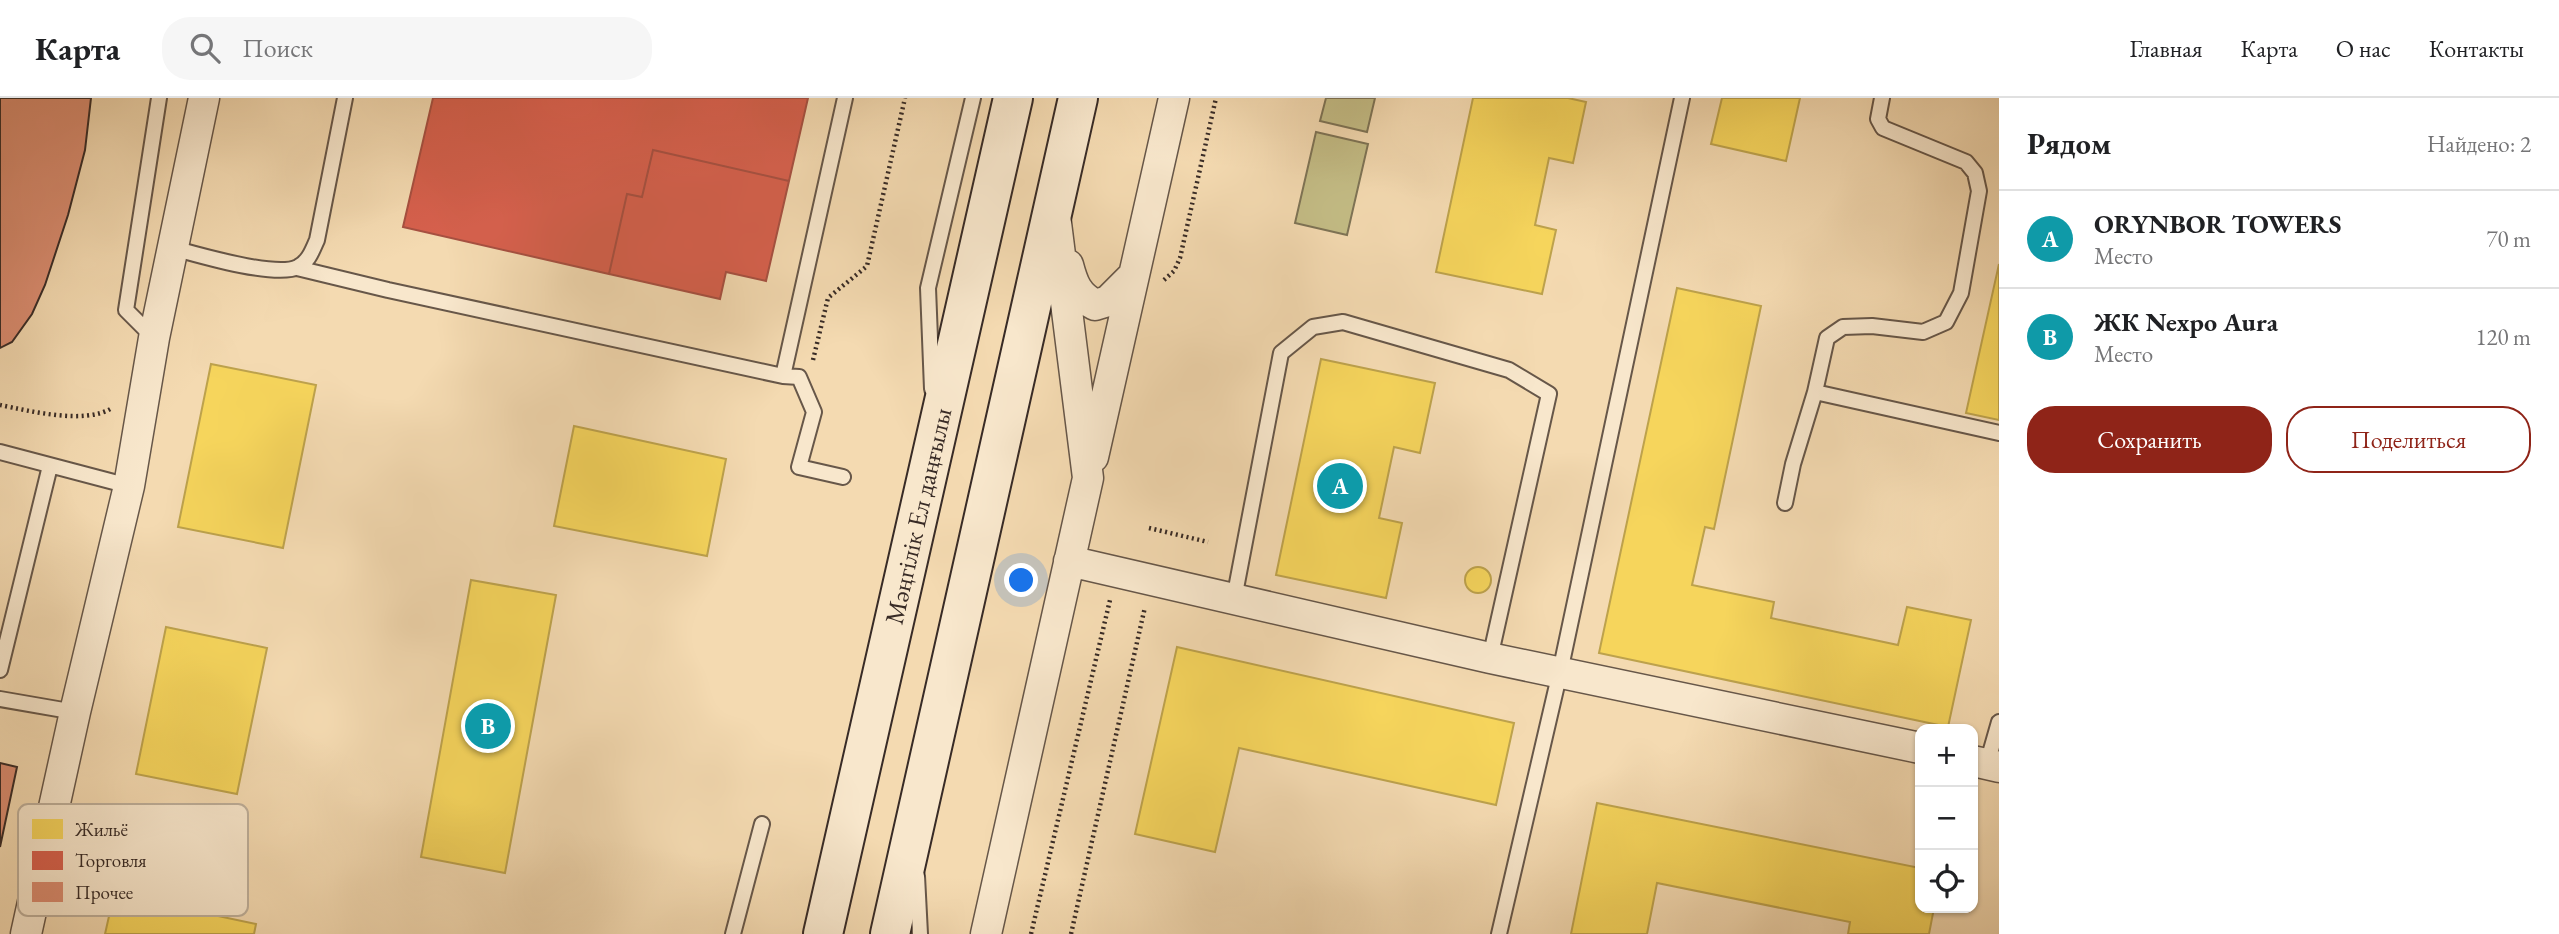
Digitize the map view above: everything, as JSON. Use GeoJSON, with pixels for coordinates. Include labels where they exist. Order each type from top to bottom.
{"type":"FeatureCollection","features":[{"type":"Feature","properties":{"kind":"main road","name":"Мәңгілік Ел даңғылы"},"geometry":{"type":"LineString","coordinates":[[823,934],[1013,98]]}},
{"type":"Feature","properties":{"kind":"main road"},"geometry":{"type":"LineString","coordinates":[[890,934],[1079,98]]}},
{"type":"Feature","properties":{"kind":"street"},"geometry":{"type":"LineString","coordinates":[[55,804],[128,486],[154,338],[204,98]]}},
{"type":"Feature","properties":{"kind":"street"},"geometry":{"type":"LineString","coordinates":[[986,934],[1174,98]]}},
{"type":"Feature","properties":{"kind":"street"},"geometry":{"type":"LineString","coordinates":[[1054,207],[1074,287],[1082,298],[1095,304],[1108,302],[1134,275]]}},
{"type":"Feature","properties":{"kind":"street"},"geometry":{"type":"LineString","coordinates":[[1054,207],[1088,478]]}},
{"type":"Feature","properties":{"kind":"street"},"geometry":{"type":"LineString","coordinates":[[1069,561],[1490,658],[1915,747]]}},
{"type":"Feature","properties":{"kind":"street"},"geometry":{"type":"LineString","coordinates":[[26,934],[30,916]]}},
{"type":"Feature","properties":{"kind":"lane"},"geometry":{"type":"LineString","coordinates":[[154,338],[126,310],[159,98]]}},
{"type":"Feature","properties":{"kind":"lane"},"geometry":{"type":"LineString","coordinates":[[297,268],[310,257],[317,240],[345,98]]}},
{"type":"Feature","properties":{"kind":"lane"},"geometry":{"type":"LineString","coordinates":[[783,376],[845,98]]}},
{"type":"Feature","properties":{"kind":"lane"},"geometry":{"type":"LineString","coordinates":[[935,443],[928,288],[973,98]]}},
{"type":"Feature","properties":{"kind":"lane"},"geometry":{"type":"LineString","coordinates":[[1499,934],[1560,672],[1682,98]]}},
{"type":"Feature","properties":{"kind":"lane"},"geometry":{"type":"LineString","coordinates":[[1785,503],[1793,464],[1815,392],[1826,338],[1843,327],[1872,326],[1923,332],[1947,322],[1961,293],[1979,191],[1975,173],[1966,162],[1883,128],[1878,119],[1882,98]]}},
{"type":"Feature","properties":{"kind":"lane"},"geometry":{"type":"LineString","coordinates":[[173,248],[240,265],[276,270],[297,268],[783,376],[799,377],[814,412],[799,467],[843,477]]}},
{"type":"Feature","properties":{"kind":"lane"},"geometry":{"type":"LineString","coordinates":[[1234,599],[1281,353],[1312,327],[1343,322],[1509,370],[1549,394],[1490,658]]}},
{"type":"Feature","properties":{"kind":"lane"},"geometry":{"type":"LineString","coordinates":[[1815,392],[1999,433]]}},
{"type":"Feature","properties":{"kind":"lane"},"geometry":{"type":"LineString","coordinates":[[0,452],[128,486]]}},
{"type":"Feature","properties":{"kind":"lane"},"geometry":{"type":"LineString","coordinates":[[0,670],[50,466]]}},
{"type":"Feature","properties":{"kind":"lane"},"geometry":{"type":"LineString","coordinates":[[0,699],[75,712]]}},
{"type":"Feature","properties":{"kind":"lane"},"geometry":{"type":"LineString","coordinates":[[1986,764],[1999,722]]}},
{"type":"Feature","properties":{"kind":"lane"},"geometry":{"type":"LineString","coordinates":[[915,822],[920,934]]}},
{"type":"Feature","properties":{"kind":"lane"},"geometry":{"type":"LineString","coordinates":[[733,934],[762,824]]}},
{"type":"Feature","properties":{"kind":"path"},"geometry":{"type":"LineString","coordinates":[[806,393],[828,298],[867,266],[905,98]]}},
{"type":"Feature","properties":{"kind":"path"},"geometry":{"type":"LineString","coordinates":[[0,405],[81,417],[104,413],[146,385]]}},
{"type":"Feature","properties":{"kind":"path"},"geometry":{"type":"LineString","coordinates":[[1149,528],[1208,542]]}},
{"type":"Feature","properties":{"kind":"path"},"geometry":{"type":"LineString","coordinates":[[1031,934],[1117,572]]}},
{"type":"Feature","properties":{"kind":"path"},"geometry":{"type":"LineString","coordinates":[[1071,934],[1146,605]]}},
{"type":"Feature","properties":{"kind":"shaded area"},"geometry":{"type":"Polygon","coordinates":[[[1326,98],[1375,98],[1367,132],[1320,121],[1326,98]]]}},
{"type":"Feature","properties":{"kind":"shaded area"},"geometry":{"type":"Polygon","coordinates":[[[1316,132],[1368,144],[1347,235],[1295,223],[1316,132]]]}},
{"type":"Feature","properties":{"kind":"building: Жильё"},"geometry":{"type":"Polygon","coordinates":[[[1473,98],[1568,98],[1586,102],[1573,163],[1549,158],[1535,225],[1556,230],[1542,294],[1436,272],[1473,98]]]}},
{"type":"Feature","properties":{"kind":"building: Жильё"},"geometry":{"type":"Polygon","coordinates":[[[1722,98],[1800,98],[1786,161],[1711,144],[1722,98]]]}},
{"type":"Feature","properties":{"kind":"building: Жильё"},"geometry":{"type":"Polygon","coordinates":[[[1999,264],[1999,420],[1966,413],[1999,264]]]}},
{"type":"Feature","properties":{"kind":"building: Жильё"},"geometry":{"type":"Polygon","coordinates":[[[1677,288],[1761,306],[1714,529],[1705,527],[1692,585],[1774,602],[1771,618],[1898,645],[1907,607],[1971,620],[1949,724],[1934,724],[1599,653],[1677,288]]]}},
{"type":"Feature","properties":{"kind":"building: Жильё"},"geometry":{"type":"Polygon","coordinates":[[[1321,359],[1435,383],[1420,453],[1394,447],[1379,518],[1402,523],[1386,598],[1276,575],[1321,359]]]}},
{"type":"Feature","properties":{"kind":"building: Жильё"},"geometry":{"type":"Polygon","coordinates":[[[211,364],[316,385],[283,548],[178,527],[211,364]]]}},
{"type":"Feature","properties":{"kind":"building: Жильё"},"geometry":{"type":"Polygon","coordinates":[[[574,426],[726,459],[707,556],[554,526],[574,426]]]}},
{"type":"Feature","properties":{"kind":"building: Жильё"},"geometry":{"type":"Polygon","coordinates":[[[1478,567],[1487,571],[1491,580],[1487,589],[1478,593],[1469,589],[1465,580],[1469,571],[1478,567]]]}},
{"type":"Feature","properties":{"kind":"building: Жильё"},"geometry":{"type":"Polygon","coordinates":[[[471,580],[556,595],[505,873],[421,857],[471,580]]]}},
{"type":"Feature","properties":{"kind":"building: Жильё"},"geometry":{"type":"Polygon","coordinates":[[[166,627],[267,648],[237,794],[136,774],[166,627]]]}},
{"type":"Feature","properties":{"kind":"building: Жильё"},"geometry":{"type":"Polygon","coordinates":[[[1177,647],[1514,723],[1496,805],[1239,748],[1215,852],[1135,834],[1177,647]]]}},
{"type":"Feature","properties":{"kind":"building: Жильё"},"geometry":{"type":"Polygon","coordinates":[[[1597,803],[1915,867],[1915,913],[1933,913],[1929,934],[1848,934],[1850,922],[1657,883],[1647,934],[1571,934],[1597,803]]]}},
{"type":"Feature","properties":{"kind":"building: Жильё"},"geometry":{"type":"Polygon","coordinates":[[[109,916],[218,916],[256,924],[254,934],[105,934],[109,916]]]}},
{"type":"Feature","properties":{"kind":"building: Торговля"},"geometry":{"type":"Polygon","coordinates":[[[433,98],[808,98],[789,181],[653,150],[642,197],[627,194],[609,274],[403,227],[433,98]]]}},
{"type":"Feature","properties":{"kind":"building: Торговля"},"geometry":{"type":"Polygon","coordinates":[[[653,150],[789,181],[766,281],[726,272],[720,299],[609,274],[627,194],[642,197],[653,150]]]}},
{"type":"Feature","properties":{"kind":"building: Прочее"},"geometry":{"type":"Polygon","coordinates":[[[0,98],[91,98],[85,150],[68,215],[45,285],[32,314],[12,342],[0,348],[0,98]]]}},
{"type":"Feature","properties":{"kind":"building: Прочее"},"geometry":{"type":"Polygon","coordinates":[[[0,763],[17,767],[0,847],[0,763]]]}},
{"type":"Feature","properties":{"kind":"place","name":"ORYNBOR TOWERS"},"geometry":{"type":"Point","coordinates":[1340,486]}},
{"type":"Feature","properties":{"kind":"place","name":"ЖК Nexpo Aura"},"geometry":{"type":"Point","coordinates":[488,726]}}]}
